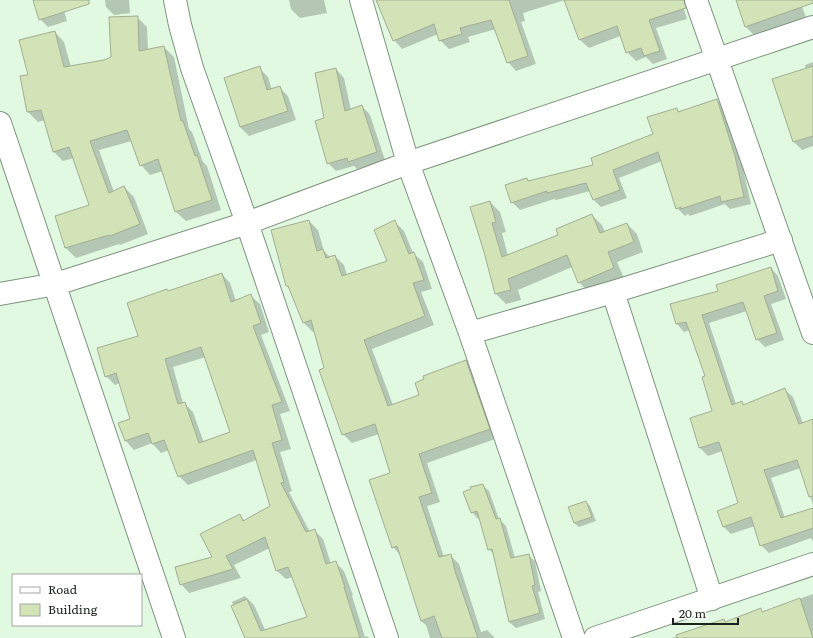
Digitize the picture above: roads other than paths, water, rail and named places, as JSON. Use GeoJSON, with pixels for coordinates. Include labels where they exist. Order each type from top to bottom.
{"type":"FeatureCollection","features":[{"type":"Feature","properties":{"kind":"street"},"geometry":{"type":"LineString","coordinates":[[175,0],[180,25],[192,68],[247,223],[387,638]]}},
{"type":"Feature","properties":{"kind":"street"},"geometry":{"type":"LineString","coordinates":[[360,0],[408,163],[470,333],[574,638]]}},
{"type":"Feature","properties":{"kind":"street"},"geometry":{"type":"LineString","coordinates":[[696,0],[813,333]]}},
{"type":"Feature","properties":{"kind":"street"},"geometry":{"type":"LineString","coordinates":[[0,294],[56,284],[247,223],[408,163],[813,28]]}},
{"type":"Feature","properties":{"kind":"street"},"geometry":{"type":"LineString","coordinates":[[0,123],[56,284],[174,638]]}},
{"type":"Feature","properties":{"kind":"street"},"geometry":{"type":"LineString","coordinates":[[470,333],[613,292],[781,240]]}},
{"type":"Feature","properties":{"kind":"street"},"geometry":{"type":"LineString","coordinates":[[613,292],[712,599]]}},
{"type":"Feature","properties":{"kind":"street"},"geometry":{"type":"LineString","coordinates":[[594,638],[813,564]]}}]}
